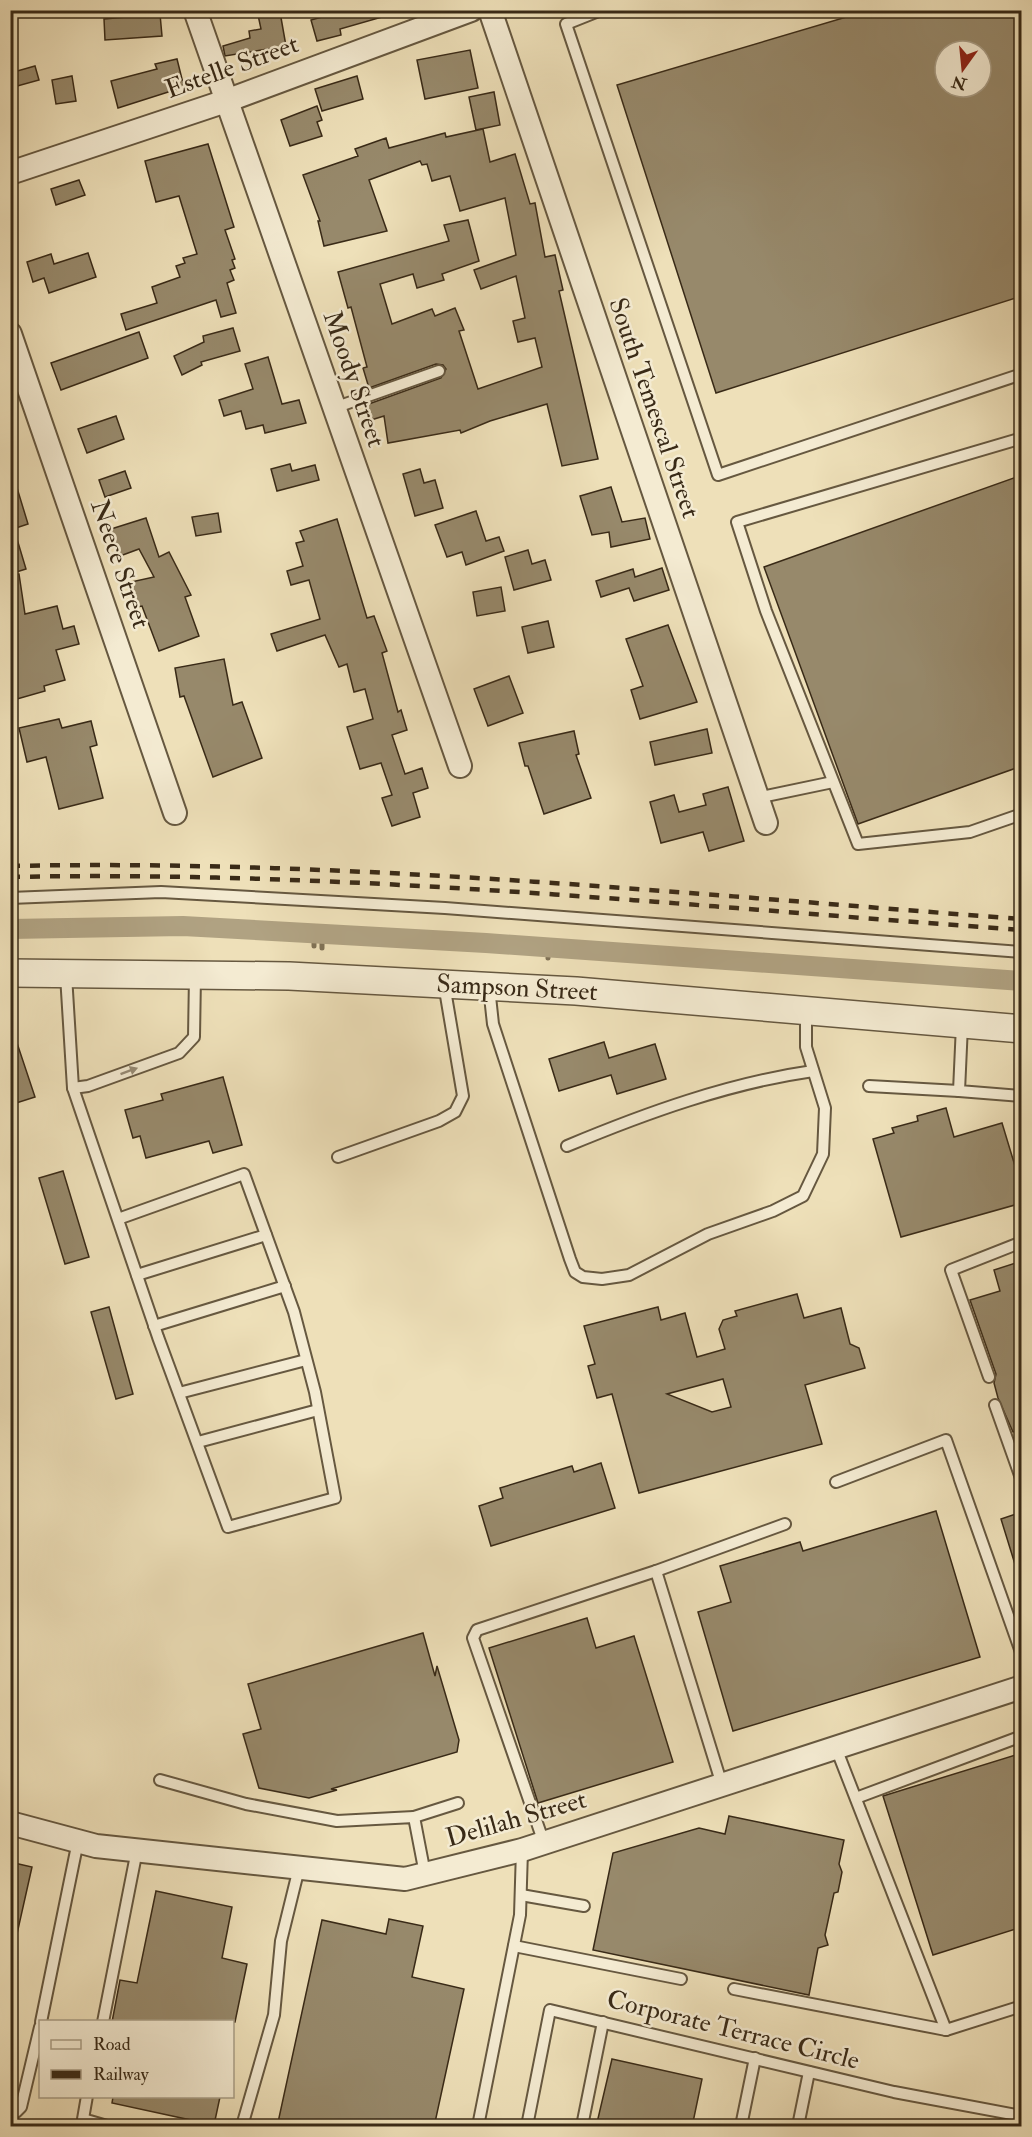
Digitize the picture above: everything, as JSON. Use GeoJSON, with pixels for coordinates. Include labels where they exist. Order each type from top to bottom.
{"type":"FeatureCollection","features":[{"type":"Feature","properties":{"kind":"street","name":"Moody Street"},"geometry":{"type":"LineString","coordinates":[[195,10],[460,766]]}},
{"type":"Feature","properties":{"kind":"street","name":"Estelle Street"},"geometry":{"type":"LineString","coordinates":[[10,173],[226,101],[471,10]]}},
{"type":"Feature","properties":{"kind":"street","name":"South Temescal Street"},"geometry":{"type":"LineString","coordinates":[[490,10],[766,823]]}},
{"type":"Feature","properties":{"kind":"street","name":"Neece Street"},"geometry":{"type":"LineString","coordinates":[[10,334],[175,813]]}},
{"type":"Feature","properties":{"kind":"street","name":"Sampson Street"},"geometry":{"type":"LineString","coordinates":[[10,973],[289,976],[489,986],[806,1009],[1022,1029]]}},
{"type":"Feature","properties":{"kind":"street","name":"Delilah Street"},"geometry":{"type":"LineString","coordinates":[[10,1823],[78,1841],[137,1850],[405,1879],[522,1850],[1022,1687]]}},
{"type":"Feature","properties":{"kind":"lane"},"geometry":{"type":"LineString","coordinates":[[601,10],[566,24],[718,475],[1022,374]]}},
{"type":"Feature","properties":{"kind":"lane"},"geometry":{"type":"LineString","coordinates":[[334,408],[439,371]]}},
{"type":"Feature","properties":{"kind":"lane"},"geometry":{"type":"LineString","coordinates":[[1022,438],[737,522],[766,612],[858,844],[970,832],[1022,814]]}},
{"type":"Feature","properties":{"kind":"lane"},"geometry":{"type":"LineString","coordinates":[[757,798],[833,782]]}},
{"type":"Feature","properties":{"kind":"lane"},"geometry":{"type":"LineString","coordinates":[[10,898],[185,893],[640,921],[1022,952]]}},
{"type":"Feature","properties":{"kind":"lane"},"geometry":{"type":"LineString","coordinates":[[66,973],[74,1088],[118,1219],[137,1275],[154,1326],[198,1442],[209,1481],[228,1527],[335,1498],[306,1360],[285,1286],[244,1174],[118,1219]]}},
{"type":"Feature","properties":{"kind":"lane"},"geometry":{"type":"LineString","coordinates":[[74,1088],[88,1086],[180,1053],[195,1036],[195,975]]}},
{"type":"Feature","properties":{"kind":"lane"},"geometry":{"type":"LineString","coordinates":[[338,1157],[439,1121],[455,1112],[463,1096],[444,984]]}},
{"type":"Feature","properties":{"kind":"lane"},"geometry":{"type":"LineString","coordinates":[[489,986],[493,1024],[503,1058],[575,1272],[583,1277],[602,1279],[629,1275],[708,1234],[773,1210],[803,1196],[823,1154],[825,1108],[806,1047],[806,1009]]}},
{"type":"Feature","properties":{"kind":"lane"},"geometry":{"type":"LineString","coordinates":[[959,1091],[963,1023]]}},
{"type":"Feature","properties":{"kind":"lane"},"geometry":{"type":"LineString","coordinates":[[567,1146],[618,1125],[749,1083],[813,1071]]}},
{"type":"Feature","properties":{"kind":"lane"},"geometry":{"type":"LineString","coordinates":[[869,1086],[1022,1096]]}},
{"type":"Feature","properties":{"kind":"lane"},"geometry":{"type":"LineString","coordinates":[[137,1275],[266,1235]]}},
{"type":"Feature","properties":{"kind":"lane"},"geometry":{"type":"LineString","coordinates":[[989,1377],[951,1270],[1022,1242]]}},
{"type":"Feature","properties":{"kind":"lane"},"geometry":{"type":"LineString","coordinates":[[154,1326],[285,1286]]}},
{"type":"Feature","properties":{"kind":"lane"},"geometry":{"type":"LineString","coordinates":[[179,1393],[306,1360]]}},
{"type":"Feature","properties":{"kind":"lane"},"geometry":{"type":"LineString","coordinates":[[995,1405],[1022,1481]]}},
{"type":"Feature","properties":{"kind":"lane"},"geometry":{"type":"LineString","coordinates":[[198,1442],[318,1410]]}},
{"type":"Feature","properties":{"kind":"lane"},"geometry":{"type":"LineString","coordinates":[[836,1482],[946,1440],[1022,1655]]}},
{"type":"Feature","properties":{"kind":"lane"},"geometry":{"type":"LineString","coordinates":[[544,1843],[473,1638],[477,1630],[656,1571],[785,1524]]}},
{"type":"Feature","properties":{"kind":"lane"},"geometry":{"type":"LineString","coordinates":[[656,1571],[722,1785]]}},
{"type":"Feature","properties":{"kind":"lane"},"geometry":{"type":"LineString","coordinates":[[856,1798],[1022,1736]]}},
{"type":"Feature","properties":{"kind":"lane"},"geometry":{"type":"LineString","coordinates":[[836,1748],[946,2030]]}},
{"type":"Feature","properties":{"kind":"lane"},"geometry":{"type":"LineString","coordinates":[[160,1780],[246,1804],[337,1821],[414,1817],[458,1803]]}},
{"type":"Feature","properties":{"kind":"lane"},"geometry":{"type":"LineString","coordinates":[[414,1817],[425,1874]]}},
{"type":"Feature","properties":{"kind":"lane"},"geometry":{"type":"LineString","coordinates":[[42,2020],[78,1841]]}},
{"type":"Feature","properties":{"kind":"lane"},"geometry":{"type":"LineString","coordinates":[[103,2020],[137,1850]]}},
{"type":"Feature","properties":{"kind":"lane"},"geometry":{"type":"LineString","coordinates":[[478,2127],[514,1946],[521,1895],[522,1850]]}},
{"type":"Feature","properties":{"kind":"lane"},"geometry":{"type":"LineString","coordinates":[[242,2127],[274,2015],[281,1941],[299,1868]]}},
{"type":"Feature","properties":{"kind":"lane"},"geometry":{"type":"LineString","coordinates":[[521,1895],[584,1906]]}},
{"type":"Feature","properties":{"kind":"lane"},"geometry":{"type":"LineString","coordinates":[[514,1946],[681,1979]]}},
{"type":"Feature","properties":{"kind":"lane"},"geometry":{"type":"LineString","coordinates":[[734,1989],[946,2030],[1022,2006]]}},
{"type":"Feature","properties":{"kind":"lane","name":"Corporate Terrace Circle"},"geometry":{"type":"LineString","coordinates":[[527,2127],[550,2010],[894,2092],[1022,2116]]}},
{"type":"Feature","properties":{"kind":"lane"},"geometry":{"type":"LineString","coordinates":[[582,2127],[603,2022]]}},
{"type":"Feature","properties":{"kind":"lane"},"geometry":{"type":"LineString","coordinates":[[10,2112],[16,2112],[21,2107],[39,2031]]}},
{"type":"Feature","properties":{"kind":"lane"},"geometry":{"type":"LineString","coordinates":[[741,2127],[754,2058]]}},
{"type":"Feature","properties":{"kind":"lane"},"geometry":{"type":"LineString","coordinates":[[798,2127],[808,2072]]}},
{"type":"Feature","properties":{"kind":"lane"},"geometry":{"type":"LineString","coordinates":[[87,2098],[83,2119],[107,2127]]}},
{"type":"Feature","properties":{"kind":"building"},"geometry":{"type":"Polygon","coordinates":[[[347,10],[388,10],[389,15],[340,29],[341,35],[317,41],[311,20],[347,10]]]}},
{"type":"Feature","properties":{"kind":"building"},"geometry":{"type":"Polygon","coordinates":[[[870,10],[1022,10],[1022,296],[716,393],[617,85],[870,10]]]}},
{"type":"Feature","properties":{"kind":"building"},"geometry":{"type":"Polygon","coordinates":[[[280,12],[286,46],[225,56],[223,46],[250,38],[249,31],[261,29],[258,15],[280,12]]]}},
{"type":"Feature","properties":{"kind":"building"},"geometry":{"type":"Polygon","coordinates":[[[160,14],[162,36],[105,40],[104,19],[160,14]]]}},
{"type":"Feature","properties":{"kind":"building"},"geometry":{"type":"Polygon","coordinates":[[[470,50],[478,88],[425,99],[417,60],[470,50]]]}},
{"type":"Feature","properties":{"kind":"building"},"geometry":{"type":"Polygon","coordinates":[[[177,59],[184,87],[118,108],[111,81],[157,69],[155,64],[177,59]]]}},
{"type":"Feature","properties":{"kind":"building"},"geometry":{"type":"Polygon","coordinates":[[[35,66],[39,80],[10,88],[10,73],[35,66]]]}},
{"type":"Feature","properties":{"kind":"building"},"geometry":{"type":"Polygon","coordinates":[[[72,76],[76,101],[56,104],[52,80],[72,76]]]}},
{"type":"Feature","properties":{"kind":"building"},"geometry":{"type":"Polygon","coordinates":[[[357,76],[363,99],[322,111],[315,89],[357,76]]]}},
{"type":"Feature","properties":{"kind":"building"},"geometry":{"type":"Polygon","coordinates":[[[494,92],[500,125],[476,130],[469,97],[494,92]]]}},
{"type":"Feature","properties":{"kind":"building"},"geometry":{"type":"Polygon","coordinates":[[[317,106],[322,120],[317,122],[322,136],[290,146],[281,120],[317,106]]]}},
{"type":"Feature","properties":{"kind":"building"},"geometry":{"type":"Polygon","coordinates":[[[483,129],[490,162],[515,154],[530,204],[535,203],[545,257],[555,255],[563,290],[559,291],[598,459],[562,466],[547,404],[490,421],[461,433],[460,430],[388,443],[384,416],[371,420],[366,405],[441,378],[446,369],[443,365],[436,364],[369,388],[363,368],[367,367],[351,307],[348,308],[338,272],[449,241],[444,225],[468,220],[479,261],[442,274],[444,280],[417,288],[413,274],[380,284],[392,324],[432,309],[435,316],[455,308],[464,330],[459,331],[478,389],[542,367],[535,338],[518,342],[513,321],[525,318],[516,276],[481,289],[474,270],[516,255],[505,198],[460,211],[450,176],[432,181],[427,164],[422,165],[420,161],[369,180],[387,231],[324,246],[318,221],[320,221],[303,175],[358,156],[355,149],[386,138],[389,148],[445,133],[446,137],[483,129]]]}},
{"type":"Feature","properties":{"kind":"building"},"geometry":{"type":"Polygon","coordinates":[[[208,144],[234,227],[225,230],[235,259],[232,260],[235,268],[230,270],[234,280],[227,283],[236,313],[221,317],[216,300],[126,330],[121,314],[157,303],[152,287],[180,277],[176,266],[185,263],[183,258],[197,254],[179,196],[156,202],[145,161],[208,144]]]}},
{"type":"Feature","properties":{"kind":"building"},"geometry":{"type":"Polygon","coordinates":[[[79,180],[85,195],[56,205],[51,189],[79,180]]]}},
{"type":"Feature","properties":{"kind":"building"},"geometry":{"type":"Polygon","coordinates":[[[88,253],[96,277],[49,293],[44,278],[33,282],[27,262],[51,254],[54,264],[88,253]]]}},
{"type":"Feature","properties":{"kind":"building"},"geometry":{"type":"Polygon","coordinates":[[[233,328],[240,351],[201,362],[202,365],[182,375],[174,356],[204,342],[203,336],[233,328]]]}},
{"type":"Feature","properties":{"kind":"building"},"geometry":{"type":"Polygon","coordinates":[[[139,332],[148,358],[61,390],[51,363],[139,332]]]}},
{"type":"Feature","properties":{"kind":"building"},"geometry":{"type":"Polygon","coordinates":[[[268,357],[282,404],[299,400],[306,423],[265,433],[263,425],[246,429],[241,411],[224,416],[219,400],[253,389],[245,364],[268,357]]]}},
{"type":"Feature","properties":{"kind":"building"},"geometry":{"type":"Polygon","coordinates":[[[116,416],[124,439],[87,453],[78,429],[116,416]]]}},
{"type":"Feature","properties":{"kind":"building"},"geometry":{"type":"Polygon","coordinates":[[[290,464],[292,471],[315,465],[319,480],[277,491],[271,469],[290,464]]]}},
{"type":"Feature","properties":{"kind":"building"},"geometry":{"type":"Polygon","coordinates":[[[420,469],[424,483],[435,480],[443,508],[415,516],[403,474],[420,469]]]}},
{"type":"Feature","properties":{"kind":"building"},"geometry":{"type":"Polygon","coordinates":[[[125,471],[131,488],[105,497],[99,480],[125,471]]]}},
{"type":"Feature","properties":{"kind":"building"},"geometry":{"type":"Polygon","coordinates":[[[1022,475],[1022,766],[858,824],[764,567],[1022,475]]]}},
{"type":"Feature","properties":{"kind":"building"},"geometry":{"type":"Polygon","coordinates":[[[14,478],[28,524],[10,530],[10,479],[14,478]]]}},
{"type":"Feature","properties":{"kind":"building"},"geometry":{"type":"Polygon","coordinates":[[[611,487],[622,522],[645,518],[650,539],[611,547],[609,532],[592,535],[580,496],[611,487]]]}},
{"type":"Feature","properties":{"kind":"building"},"geometry":{"type":"Polygon","coordinates":[[[476,511],[486,541],[499,537],[504,551],[466,565],[462,552],[447,557],[435,525],[476,511]]]}},
{"type":"Feature","properties":{"kind":"building"},"geometry":{"type":"Polygon","coordinates":[[[218,513],[221,532],[196,536],[192,517],[218,513]]]}},
{"type":"Feature","properties":{"kind":"building"},"geometry":{"type":"Polygon","coordinates":[[[146,518],[159,557],[169,552],[191,595],[185,597],[199,636],[159,651],[142,606],[137,607],[131,582],[154,577],[139,549],[120,556],[111,529],[146,518]]]}},
{"type":"Feature","properties":{"kind":"building"},"geometry":{"type":"Polygon","coordinates":[[[337,519],[367,618],[374,616],[387,651],[382,653],[398,712],[401,710],[407,730],[392,735],[405,774],[422,768],[428,788],[413,793],[420,817],[392,826],[382,798],[392,795],[381,763],[360,769],[347,727],[373,719],[365,689],[354,692],[347,664],[339,667],[325,635],[277,651],[271,634],[320,619],[309,580],[291,585],[287,571],[303,566],[296,543],[304,541],[300,531],[337,519]]]}},
{"type":"Feature","properties":{"kind":"building"},"geometry":{"type":"Polygon","coordinates":[[[14,529],[26,569],[10,574],[10,530],[14,529]]]}},
{"type":"Feature","properties":{"kind":"building"},"geometry":{"type":"Polygon","coordinates":[[[528,550],[532,564],[545,560],[551,580],[514,590],[505,557],[528,550]]]}},
{"type":"Feature","properties":{"kind":"building"},"geometry":{"type":"Polygon","coordinates":[[[662,568],[669,590],[634,601],[629,588],[601,597],[596,581],[633,569],[635,577],[662,568]]]}},
{"type":"Feature","properties":{"kind":"building"},"geometry":{"type":"Polygon","coordinates":[[[19,574],[25,614],[57,606],[63,629],[74,626],[79,644],[56,650],[65,680],[44,686],[45,691],[10,701],[10,575],[19,574]]]}},
{"type":"Feature","properties":{"kind":"building"},"geometry":{"type":"Polygon","coordinates":[[[501,587],[505,611],[477,616],[473,592],[501,587]]]}},
{"type":"Feature","properties":{"kind":"building"},"geometry":{"type":"Polygon","coordinates":[[[548,621],[554,647],[528,653],[522,627],[548,621]]]}},
{"type":"Feature","properties":{"kind":"building"},"geometry":{"type":"Polygon","coordinates":[[[668,625],[697,702],[640,719],[631,690],[643,686],[626,639],[668,625]]]}},
{"type":"Feature","properties":{"kind":"building"},"geometry":{"type":"Polygon","coordinates":[[[224,659],[233,705],[242,702],[262,758],[213,777],[184,696],[180,697],[175,668],[224,659]]]}},
{"type":"Feature","properties":{"kind":"building"},"geometry":{"type":"Polygon","coordinates":[[[509,676],[523,713],[488,726],[474,689],[509,676]]]}},
{"type":"Feature","properties":{"kind":"building"},"geometry":{"type":"Polygon","coordinates":[[[59,719],[62,728],[91,721],[97,745],[90,747],[103,798],[59,809],[46,757],[27,762],[19,728],[59,719]]]}},
{"type":"Feature","properties":{"kind":"building"},"geometry":{"type":"Polygon","coordinates":[[[707,729],[712,753],[655,765],[650,742],[707,729]]]}},
{"type":"Feature","properties":{"kind":"building"},"geometry":{"type":"Polygon","coordinates":[[[574,731],[579,754],[576,755],[591,798],[544,814],[528,766],[525,766],[519,743],[574,731]]]}},
{"type":"Feature","properties":{"kind":"building"},"geometry":{"type":"Polygon","coordinates":[[[728,787],[744,841],[709,851],[703,832],[661,843],[650,802],[674,795],[679,812],[706,805],[703,794],[728,787]]]}},
{"type":"Feature","properties":{"kind":"building"},"geometry":{"type":"Polygon","coordinates":[[[13,1031],[35,1097],[10,1105],[10,1032],[13,1031]]]}},
{"type":"Feature","properties":{"kind":"building"},"geometry":{"type":"Polygon","coordinates":[[[604,1042],[609,1058],[655,1044],[666,1079],[617,1094],[611,1075],[559,1091],[549,1059],[604,1042]]]}},
{"type":"Feature","properties":{"kind":"building"},"geometry":{"type":"Polygon","coordinates":[[[223,1077],[242,1145],[213,1153],[209,1141],[146,1158],[140,1136],[133,1138],[125,1110],[163,1100],[161,1094],[223,1077]]]}},
{"type":"Feature","properties":{"kind":"building"},"geometry":{"type":"Polygon","coordinates":[[[946,1108],[954,1137],[1002,1123],[1022,1189],[1022,1203],[901,1237],[873,1139],[894,1133],[892,1128],[918,1121],[917,1116],[946,1108]]]}},
{"type":"Feature","properties":{"kind":"building"},"geometry":{"type":"Polygon","coordinates":[[[63,1171],[89,1257],[65,1264],[39,1178],[63,1171]]]}},
{"type":"Feature","properties":{"kind":"building"},"geometry":{"type":"Polygon","coordinates":[[[1022,1261],[1022,1430],[1013,1432],[998,1398],[994,1383],[996,1374],[970,1300],[1000,1291],[994,1270],[1022,1261]]]}},
{"type":"Feature","properties":{"kind":"building"},"geometry":{"type":"Polygon","coordinates":[[[797,1294],[804,1318],[841,1308],[850,1344],[859,1348],[865,1368],[805,1385],[822,1444],[639,1493],[612,1394],[597,1398],[588,1366],[595,1364],[584,1326],[658,1307],[661,1320],[685,1313],[697,1357],[725,1349],[719,1329],[723,1320],[737,1316],[735,1311],[797,1294]],[[723,1379],[667,1394],[712,1412],[731,1407],[723,1379]]]}},
{"type":"Feature","properties":{"kind":"building"},"geometry":{"type":"Polygon","coordinates":[[[109,1307],[133,1394],[116,1399],[91,1312],[109,1307]]]}},
{"type":"Feature","properties":{"kind":"building"},"geometry":{"type":"Polygon","coordinates":[[[601,1463],[615,1508],[491,1546],[479,1506],[503,1498],[500,1488],[572,1466],[574,1472],[601,1463]]]}},
{"type":"Feature","properties":{"kind":"building"},"geometry":{"type":"Polygon","coordinates":[[[936,1511],[980,1657],[733,1731],[698,1612],[731,1602],[720,1566],[800,1542],[803,1551],[936,1511]]]}},
{"type":"Feature","properties":{"kind":"building"},"geometry":{"type":"Polygon","coordinates":[[[1022,1512],[1022,1573],[1018,1574],[1001,1519],[1022,1512]]]}},
{"type":"Feature","properties":{"kind":"building"},"geometry":{"type":"Polygon","coordinates":[[[587,1618],[596,1648],[634,1636],[673,1762],[538,1803],[489,1648],[587,1618]]]}},
{"type":"Feature","properties":{"kind":"building"},"geometry":{"type":"Polygon","coordinates":[[[423,1633],[435,1676],[437,1666],[459,1740],[457,1752],[331,1789],[337,1790],[309,1798],[259,1788],[243,1734],[261,1729],[248,1684],[423,1633]]]}},
{"type":"Feature","properties":{"kind":"building"},"geometry":{"type":"Polygon","coordinates":[[[1022,1753],[1022,1927],[933,1955],[883,1796],[1022,1753]]]}},
{"type":"Feature","properties":{"kind":"building"},"geometry":{"type":"Polygon","coordinates":[[[729,1816],[844,1840],[839,1864],[842,1872],[838,1892],[834,1893],[825,1935],[828,1945],[818,1948],[809,1995],[593,1950],[613,1853],[699,1828],[725,1834],[729,1816]]]}},
{"type":"Feature","properties":{"kind":"building"},"geometry":{"type":"Polygon","coordinates":[[[10,1862],[32,1867],[17,1934],[10,1933],[10,1862]]]}},
{"type":"Feature","properties":{"kind":"building"},"geometry":{"type":"Polygon","coordinates":[[[156,1891],[232,1907],[222,1958],[247,1964],[235,2022],[234,2020],[112,2020],[120,1980],[137,1983],[156,1891]]]}},
{"type":"Feature","properties":{"kind":"building"},"geometry":{"type":"Polygon","coordinates":[[[389,1919],[423,1926],[412,1977],[464,1989],[434,2127],[277,2127],[322,1920],[386,1934],[389,1919]]]}},
{"type":"Feature","properties":{"kind":"building"},"geometry":{"type":"Polygon","coordinates":[[[612,2059],[702,2079],[692,2127],[596,2127],[612,2059]]]}},
{"type":"Feature","properties":{"kind":"building"},"geometry":{"type":"Polygon","coordinates":[[[113,2098],[220,2098],[214,2125],[112,2103],[113,2098]]]}},
{"type":"Feature","properties":{"kind":"waterway"},"geometry":{"type":"LineString","coordinates":[[10,929],[183,926],[486,943],[1022,981]]}},
{"type":"Feature","properties":{"kind":"waterway"},"geometry":{"type":"LineString","coordinates":[[314,933],[314,946]]}},
{"type":"Feature","properties":{"kind":"waterway"},"geometry":{"type":"LineString","coordinates":[[322,934],[322,948]]}},
{"type":"Feature","properties":{"kind":"waterway"},"geometry":{"type":"LineString","coordinates":[[548,958],[549,947]]}},
{"type":"Feature","properties":{"kind":"railway"},"geometry":{"type":"LineString","coordinates":[[10,866],[137,865],[390,873],[643,889],[1022,919]]}},
{"type":"Feature","properties":{"kind":"railway"},"geometry":{"type":"LineString","coordinates":[[10,877],[137,876],[390,884],[1022,930]]}}]}
